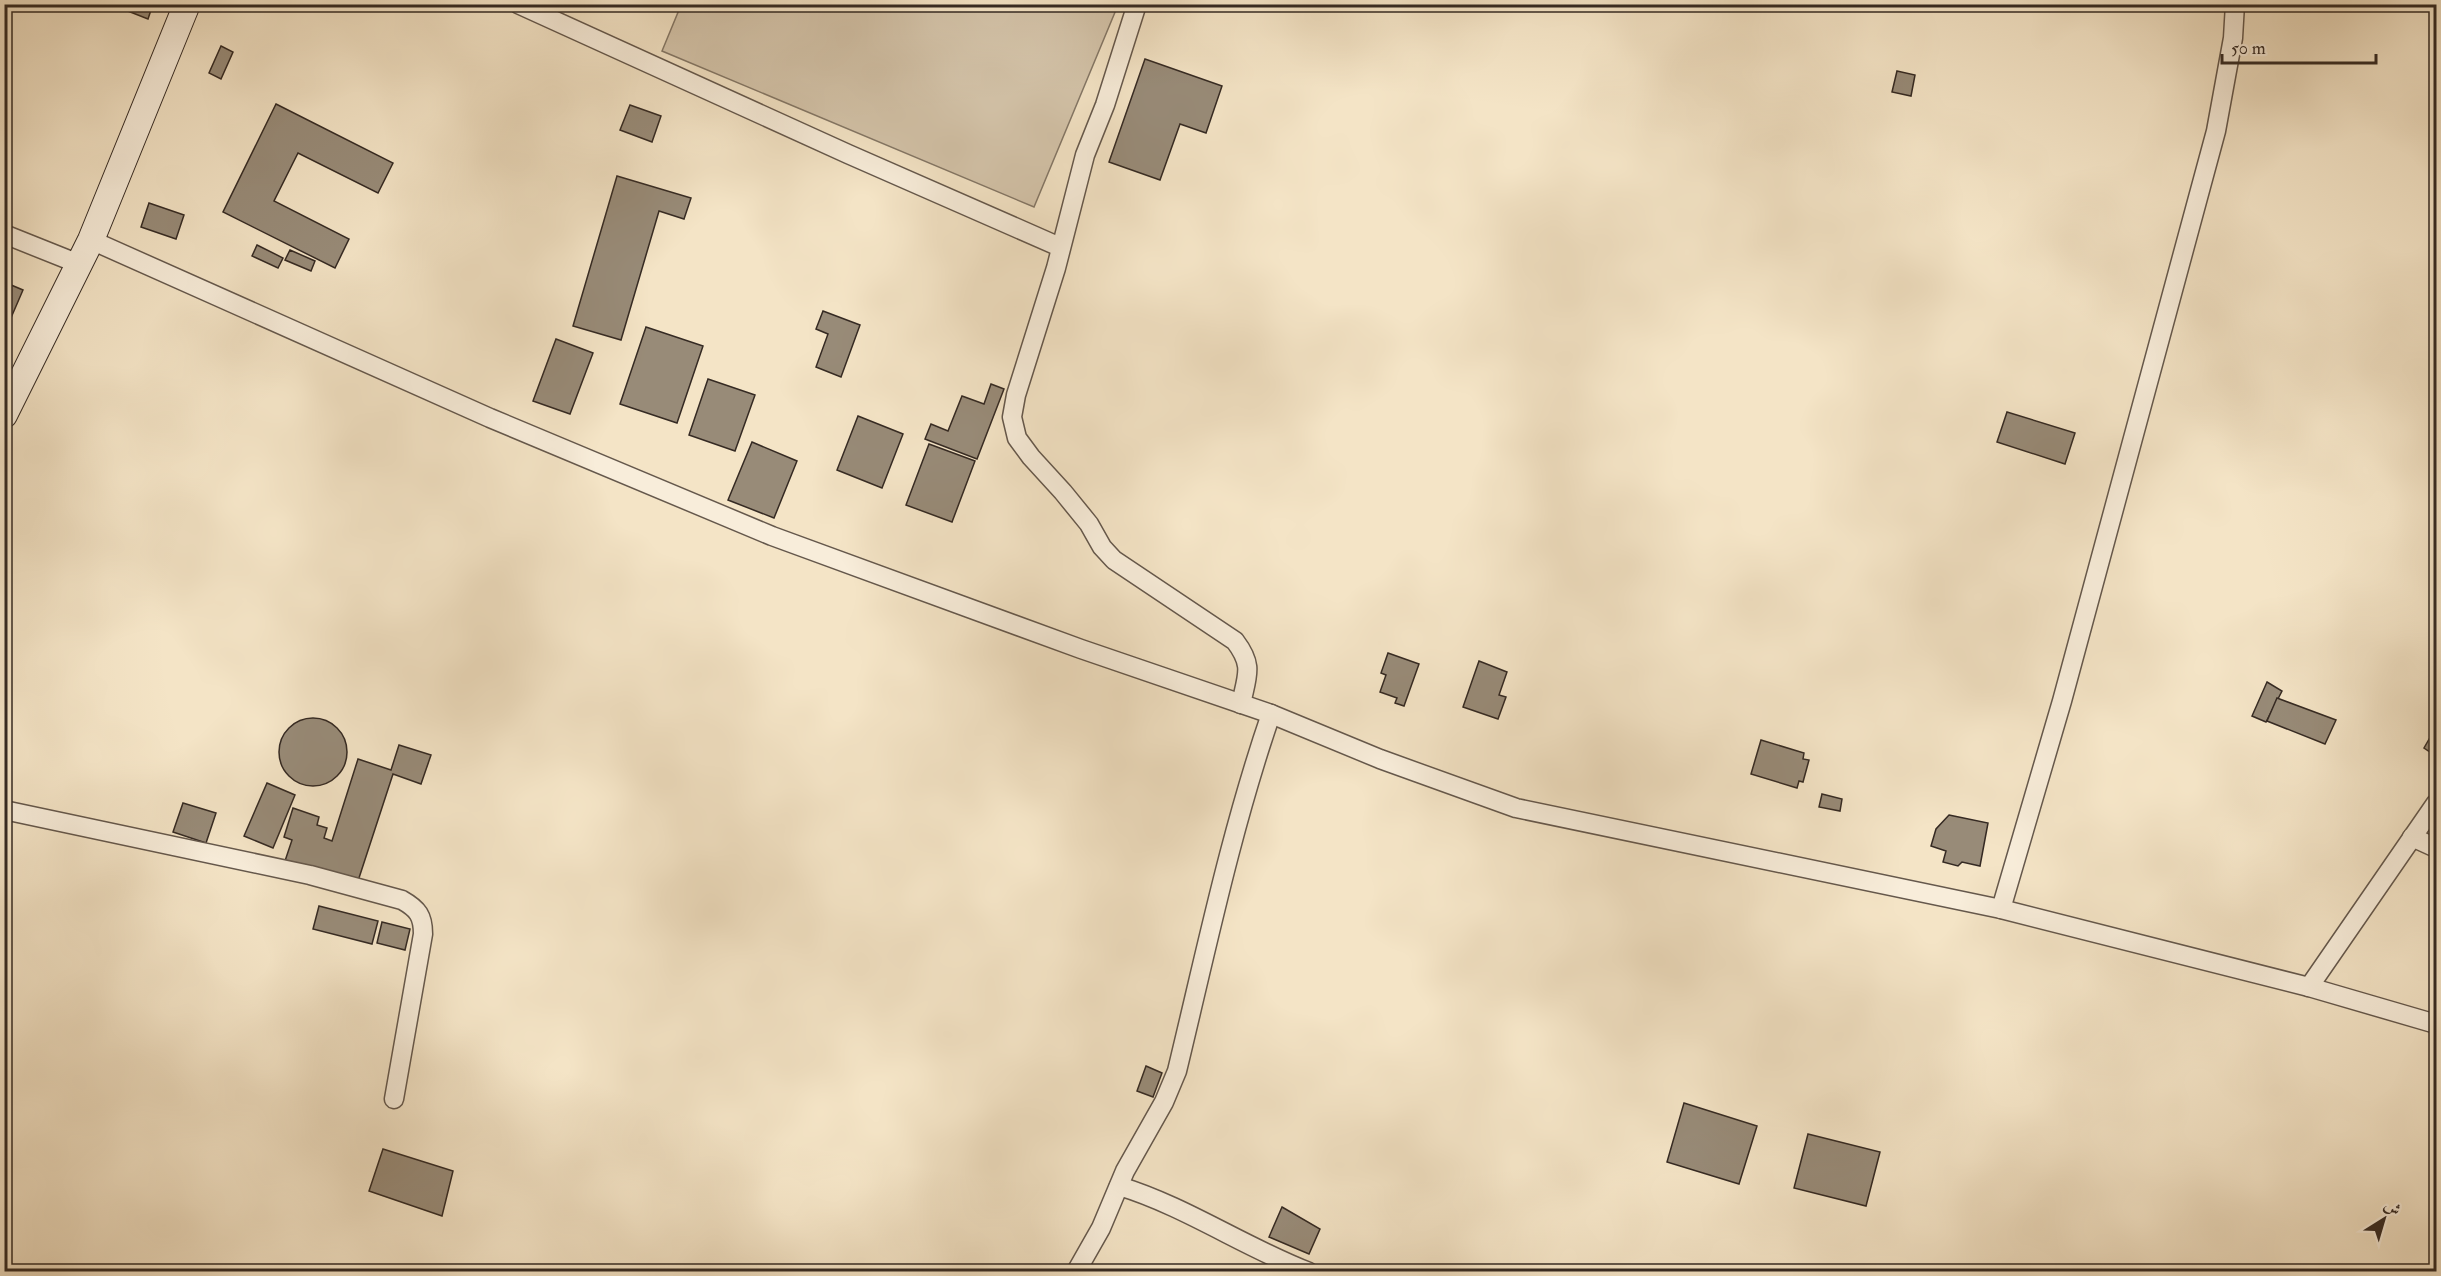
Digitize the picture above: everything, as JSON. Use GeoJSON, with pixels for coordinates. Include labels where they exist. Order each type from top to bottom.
{"type":"FeatureCollection","features":[{"type":"Feature","properties":{"kind":"street"},"geometry":{"type":"LineString","coordinates":[[4,415],[91,240],[187,4]]}},
{"type":"Feature","properties":{"kind":"street"},"geometry":{"type":"LineString","coordinates":[[518,4],[848,154],[1060,247]]}},
{"type":"Feature","properties":{"kind":"street"},"geometry":{"type":"LineString","coordinates":[[1137,4],[1105,105],[1085,155],[1016,395],[1012,417],[1017,438],[1089,524],[1102,547],[1114,560],[1234,640],[1246,656],[1248,672],[1241,704]]}},
{"type":"Feature","properties":{"kind":"street"},"geometry":{"type":"LineString","coordinates":[[2001,909],[2062,700],[2216,131],[2233,38],[2235,4]]}},
{"type":"Feature","properties":{"kind":"street"},"geometry":{"type":"LineString","coordinates":[[4,234],[79,264]]}},
{"type":"Feature","properties":{"kind":"street"},"geometry":{"type":"LineString","coordinates":[[91,240],[490,418],[772,536],[1082,650],[1271,714],[1390,763],[1516,808],[2001,909],[2309,987],[2436,1024]]}},
{"type":"Feature","properties":{"kind":"street"},"geometry":{"type":"LineString","coordinates":[[1077,1272],[1164,1102],[1177,1071],[1255,761],[1271,714]]}},
{"type":"Feature","properties":{"kind":"street"},"geometry":{"type":"LineString","coordinates":[[2309,987],[2436,803]]}},
{"type":"Feature","properties":{"kind":"street"},"geometry":{"type":"LineString","coordinates":[[4,810],[310,875],[402,900],[414,907],[423,921],[423,934],[394,1099]]}},
{"type":"Feature","properties":{"kind":"street"},"geometry":{"type":"LineString","coordinates":[[2412,837],[2436,848]]}},
{"type":"Feature","properties":{"kind":"street"},"geometry":{"type":"LineString","coordinates":[[1119,1186],[1150,1195],[1274,1258],[1309,1272]]}},
{"type":"Feature","properties":{"kind":"shaded area"},"geometry":{"type":"Polygon","coordinates":[[[681,4],[1118,5],[1034,207],[662,51],[681,4]]]}},
{"type":"Feature","properties":{"kind":"building"},"geometry":{"type":"Polygon","coordinates":[[[110,4],[153,4],[148,19],[110,4]]]}},
{"type":"Feature","properties":{"kind":"building"},"geometry":{"type":"Polygon","coordinates":[[[221,46],[233,52],[221,79],[209,73],[221,46]]]}},
{"type":"Feature","properties":{"kind":"building"},"geometry":{"type":"Polygon","coordinates":[[[1145,59],[1222,86],[1206,133],[1180,124],[1160,180],[1109,162],[1145,59]]]}},
{"type":"Feature","properties":{"kind":"building"},"geometry":{"type":"Polygon","coordinates":[[[1897,71],[1915,75],[1911,96],[1892,92],[1897,71]]]}},
{"type":"Feature","properties":{"kind":"building"},"geometry":{"type":"Polygon","coordinates":[[[276,104],[393,163],[378,193],[298,153],[274,201],[349,239],[335,268],[223,212],[276,104]]]}},
{"type":"Feature","properties":{"kind":"building"},"geometry":{"type":"Polygon","coordinates":[[[630,105],[661,116],[652,142],[620,130],[630,105]]]}},
{"type":"Feature","properties":{"kind":"building"},"geometry":{"type":"Polygon","coordinates":[[[617,176],[691,198],[684,219],[659,211],[621,340],[573,326],[617,176]]]}},
{"type":"Feature","properties":{"kind":"building"},"geometry":{"type":"Polygon","coordinates":[[[149,203],[184,215],[176,239],[141,227],[149,203]]]}},
{"type":"Feature","properties":{"kind":"building"},"geometry":{"type":"Polygon","coordinates":[[[257,245],[283,258],[278,268],[252,256],[257,245]]]}},
{"type":"Feature","properties":{"kind":"building"},"geometry":{"type":"Polygon","coordinates":[[[290,250],[315,261],[311,271],[285,260],[290,250]]]}},
{"type":"Feature","properties":{"kind":"building"},"geometry":{"type":"Polygon","coordinates":[[[4,282],[23,290],[4,334],[4,282]]]}},
{"type":"Feature","properties":{"kind":"building"},"geometry":{"type":"Polygon","coordinates":[[[823,311],[860,325],[841,377],[816,367],[828,334],[816,329],[823,311]]]}},
{"type":"Feature","properties":{"kind":"building"},"geometry":{"type":"Polygon","coordinates":[[[646,327],[703,346],[677,423],[620,404],[646,327]]]}},
{"type":"Feature","properties":{"kind":"building"},"geometry":{"type":"Polygon","coordinates":[[[556,339],[593,353],[570,414],[533,401],[556,339]]]}},
{"type":"Feature","properties":{"kind":"building"},"geometry":{"type":"Polygon","coordinates":[[[708,379],[755,395],[735,451],[689,435],[708,379]]]}},
{"type":"Feature","properties":{"kind":"building"},"geometry":{"type":"Polygon","coordinates":[[[991,384],[1004,389],[977,459],[925,439],[931,424],[948,431],[962,396],[984,404],[991,384]]]}},
{"type":"Feature","properties":{"kind":"building"},"geometry":{"type":"Polygon","coordinates":[[[2007,412],[2075,433],[2065,464],[1997,442],[2007,412]]]}},
{"type":"Feature","properties":{"kind":"building"},"geometry":{"type":"Polygon","coordinates":[[[858,416],[903,434],[882,488],[837,470],[858,416]]]}},
{"type":"Feature","properties":{"kind":"building"},"geometry":{"type":"Polygon","coordinates":[[[752,442],[797,461],[774,518],[728,500],[752,442]]]}},
{"type":"Feature","properties":{"kind":"building"},"geometry":{"type":"Polygon","coordinates":[[[929,444],[975,461],[952,522],[906,505],[929,444]]]}},
{"type":"Feature","properties":{"kind":"building"},"geometry":{"type":"Polygon","coordinates":[[[1388,653],[1419,664],[1404,706],[1395,703],[1397,698],[1380,692],[1386,675],[1381,673],[1388,653]]]}},
{"type":"Feature","properties":{"kind":"building"},"geometry":{"type":"Polygon","coordinates":[[[1479,661],[1507,672],[1499,695],[1506,697],[1498,719],[1463,707],[1479,661]]]}},
{"type":"Feature","properties":{"kind":"building"},"geometry":{"type":"Polygon","coordinates":[[[2267,682],[2282,691],[2266,722],[2252,716],[2267,682]]]}},
{"type":"Feature","properties":{"kind":"building"},"geometry":{"type":"Polygon","coordinates":[[[2277,698],[2336,720],[2325,744],[2267,721],[2277,698]]]}},
{"type":"Feature","properties":{"kind":"building"},"geometry":{"type":"Polygon","coordinates":[[[313,718],[326,721],[337,728],[344,739],[347,752],[344,765],[337,776],[326,783],[313,786],[300,783],[289,776],[282,765],[279,752],[282,739],[289,728],[300,721],[313,718]]]}},
{"type":"Feature","properties":{"kind":"building"},"geometry":{"type":"Polygon","coordinates":[[[2436,727],[2436,756],[2424,748],[2436,727]]]}},
{"type":"Feature","properties":{"kind":"building"},"geometry":{"type":"Polygon","coordinates":[[[1761,740],[1804,753],[1803,759],[1809,760],[1803,782],[1799,781],[1797,788],[1751,774],[1761,740]]]}},
{"type":"Feature","properties":{"kind":"building"},"geometry":{"type":"Polygon","coordinates":[[[399,745],[431,755],[421,784],[393,774],[357,884],[285,861],[292,840],[284,837],[293,808],[319,817],[317,825],[327,828],[324,838],[332,841],[358,759],[391,770],[399,745]]]}},
{"type":"Feature","properties":{"kind":"building"},"geometry":{"type":"Polygon","coordinates":[[[267,783],[295,795],[273,848],[244,836],[267,783]]]}},
{"type":"Feature","properties":{"kind":"building"},"geometry":{"type":"Polygon","coordinates":[[[1822,794],[1842,799],[1840,811],[1819,807],[1822,794]]]}},
{"type":"Feature","properties":{"kind":"building"},"geometry":{"type":"Polygon","coordinates":[[[183,803],[216,813],[206,843],[173,832],[183,803]]]}},
{"type":"Feature","properties":{"kind":"building"},"geometry":{"type":"Polygon","coordinates":[[[1949,815],[1988,823],[1980,866],[1962,862],[1958,866],[1943,862],[1946,851],[1931,846],[1936,829],[1949,815]]]}},
{"type":"Feature","properties":{"kind":"building"},"geometry":{"type":"Polygon","coordinates":[[[319,906],[378,921],[372,944],[313,929],[319,906]]]}},
{"type":"Feature","properties":{"kind":"building"},"geometry":{"type":"Polygon","coordinates":[[[382,922],[410,929],[405,950],[377,943],[382,922]]]}},
{"type":"Feature","properties":{"kind":"building"},"geometry":{"type":"Polygon","coordinates":[[[1146,1066],[1162,1073],[1153,1097],[1137,1091],[1146,1066]]]}},
{"type":"Feature","properties":{"kind":"building"},"geometry":{"type":"Polygon","coordinates":[[[1684,1103],[1757,1126],[1739,1184],[1667,1162],[1684,1103]]]}},
{"type":"Feature","properties":{"kind":"building"},"geometry":{"type":"Polygon","coordinates":[[[1808,1134],[1880,1152],[1866,1206],[1794,1188],[1808,1134]]]}},
{"type":"Feature","properties":{"kind":"building"},"geometry":{"type":"Polygon","coordinates":[[[383,1149],[453,1171],[442,1216],[369,1191],[383,1149]]]}},
{"type":"Feature","properties":{"kind":"building"},"geometry":{"type":"Polygon","coordinates":[[[1282,1207],[1320,1229],[1309,1254],[1269,1237],[1282,1207]]]}}]}
